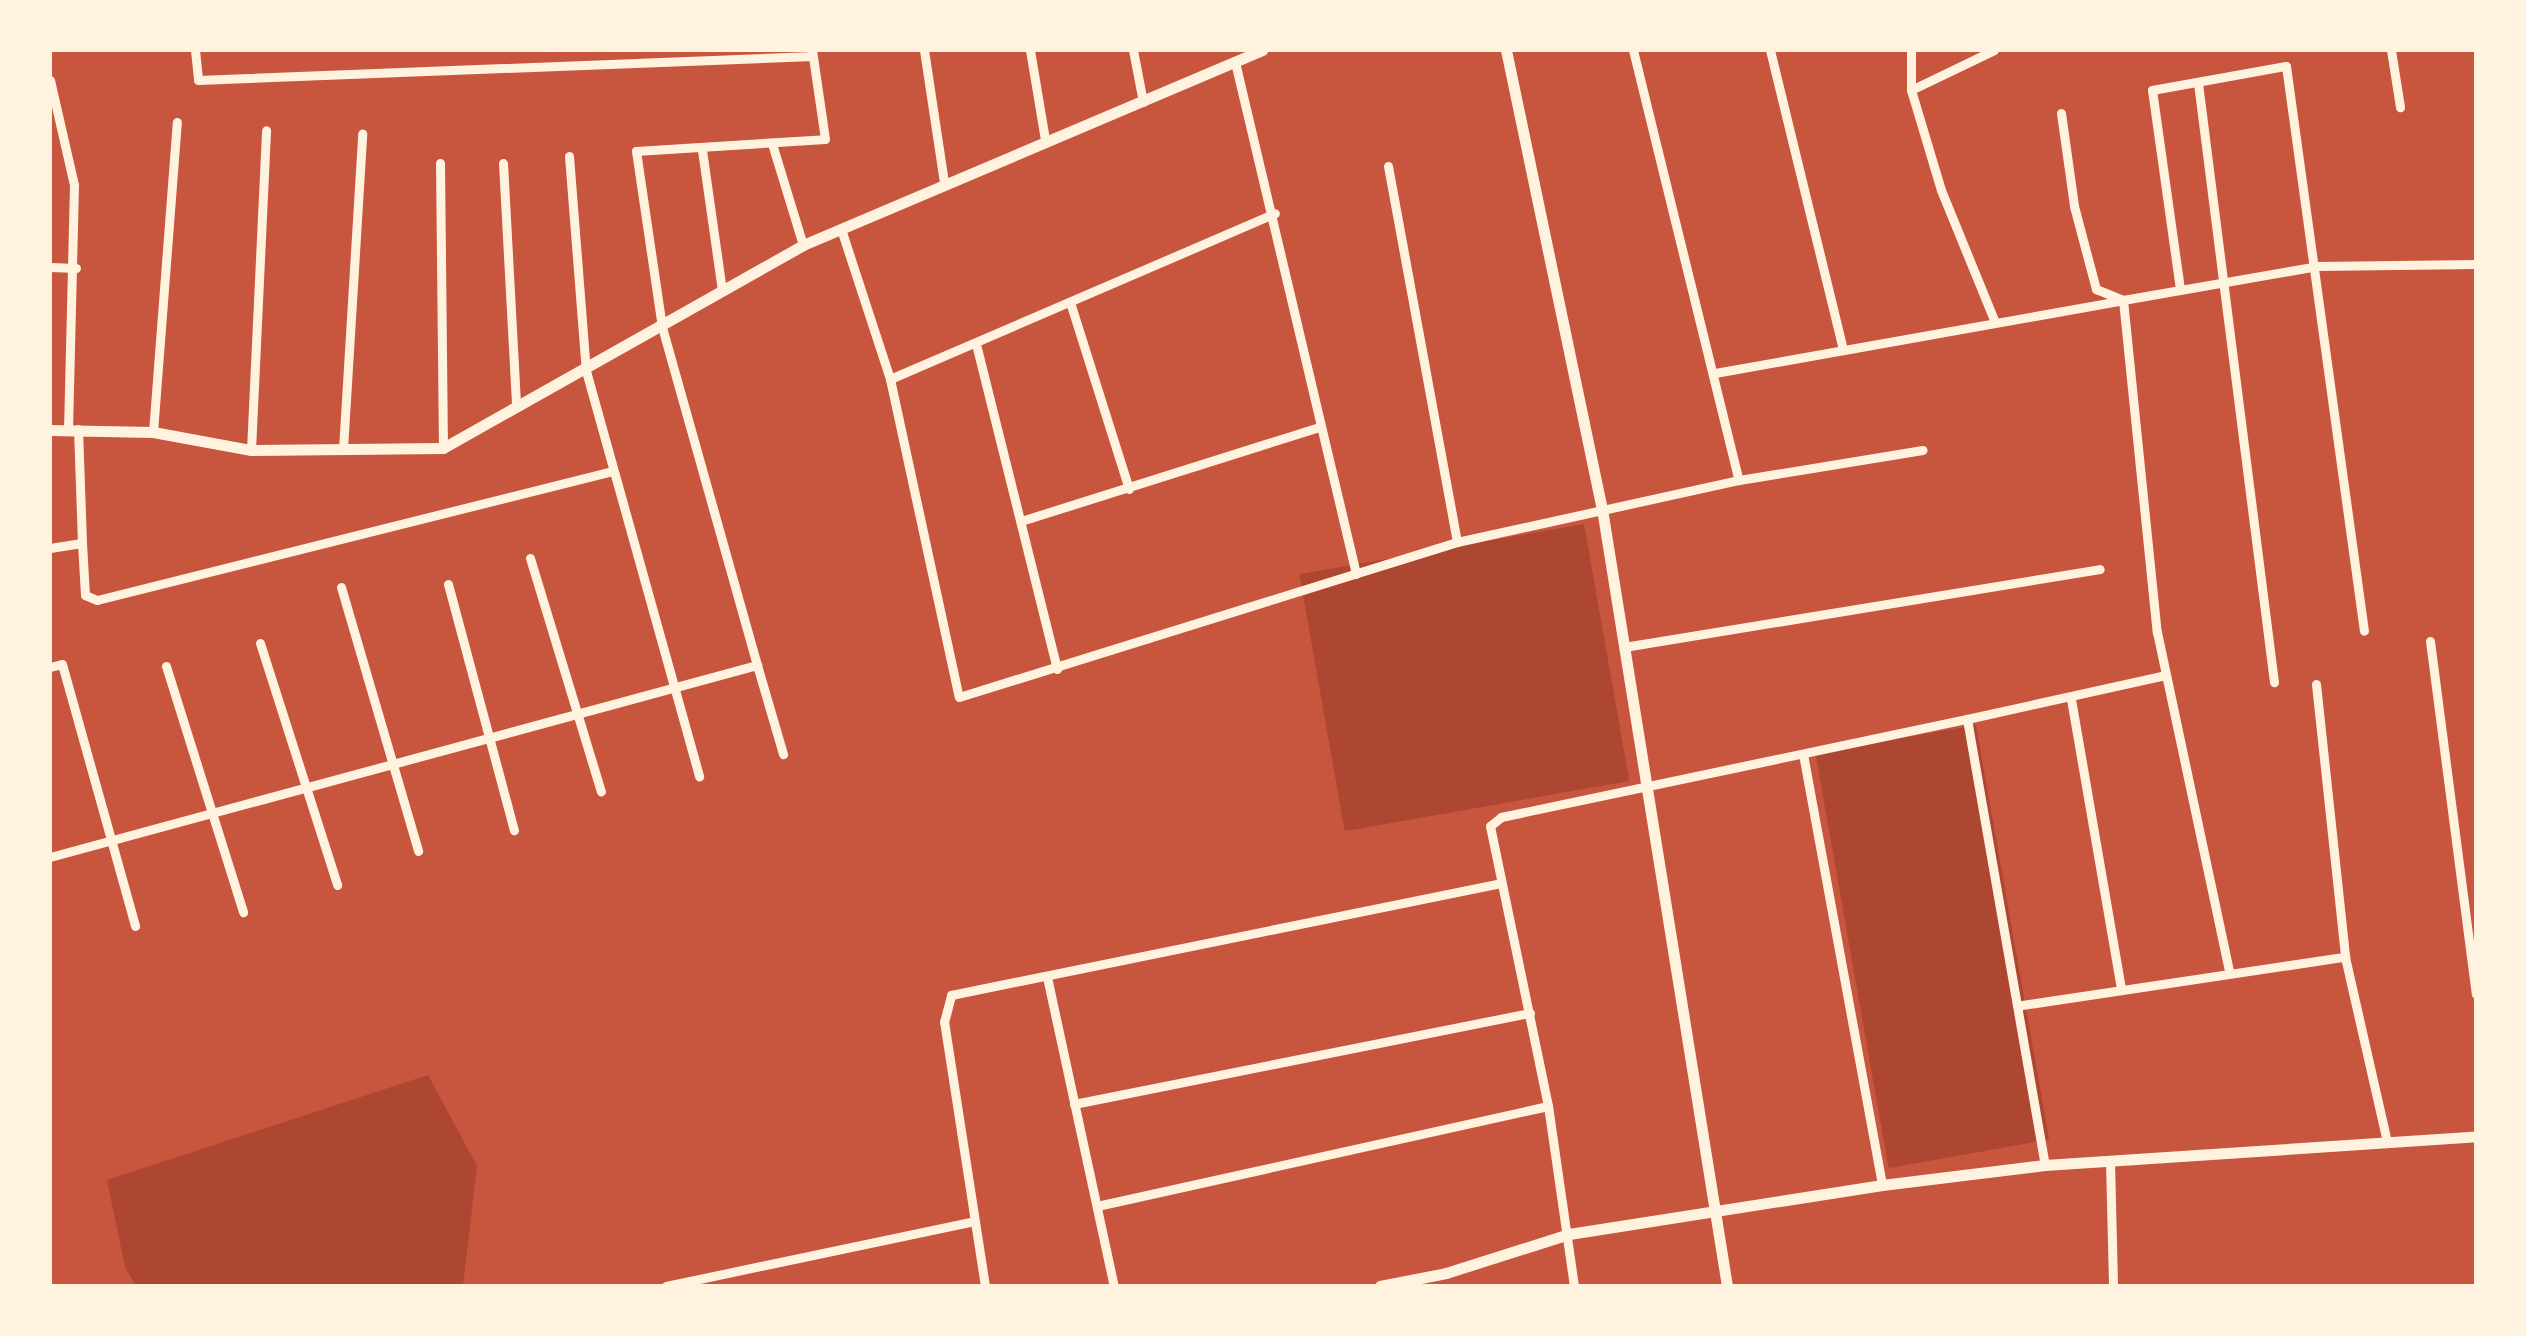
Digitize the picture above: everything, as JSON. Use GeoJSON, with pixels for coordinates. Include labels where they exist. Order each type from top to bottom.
{"type":"FeatureCollection","features":[{"type":"Feature","properties":{"kind":"street"},"geometry":{"type":"LineString","coordinates":[[194,50],[198,80],[812,53],[825,139],[773,147],[636,151],[662,327],[783,754]]}},
{"type":"Feature","properties":{"kind":"street"},"geometry":{"type":"LineString","coordinates":[[924,50],[944,183]]}},
{"type":"Feature","properties":{"kind":"street"},"geometry":{"type":"LineString","coordinates":[[1030,50],[1044,140]]}},
{"type":"Feature","properties":{"kind":"street"},"geometry":{"type":"LineString","coordinates":[[1133,50],[1143,102]]}},
{"type":"Feature","properties":{"kind":"street"},"geometry":{"type":"LineString","coordinates":[[50,430],[153,432],[252,450],[442,448],[516,403],[586,371],[802,245],[1262,50]]}},
{"type":"Feature","properties":{"kind":"street"},"geometry":{"type":"LineString","coordinates":[[1506,50],[1602,509],[1728,1286]]}},
{"type":"Feature","properties":{"kind":"street"},"geometry":{"type":"LineString","coordinates":[[1633,50],[1739,480]]}},
{"type":"Feature","properties":{"kind":"street"},"geometry":{"type":"LineString","coordinates":[[1770,50],[1844,350]]}},
{"type":"Feature","properties":{"kind":"street"},"geometry":{"type":"LineString","coordinates":[[1911,50],[1911,90],[1941,190],[1994,320]]}},
{"type":"Feature","properties":{"kind":"street"},"geometry":{"type":"LineString","coordinates":[[1911,90],[1994,50]]}},
{"type":"Feature","properties":{"kind":"street"},"geometry":{"type":"LineString","coordinates":[[2392,50],[2400,107]]}},
{"type":"Feature","properties":{"kind":"street"},"geometry":{"type":"LineString","coordinates":[[1235,62],[1275,213],[1356,574]]}},
{"type":"Feature","properties":{"kind":"street"},"geometry":{"type":"LineString","coordinates":[[2180,289],[2152,90],[2286,66],[2317,266],[2364,630]]}},
{"type":"Feature","properties":{"kind":"street"},"geometry":{"type":"LineString","coordinates":[[50,80],[73,173],[73,428],[85,594],[97,600],[613,470]]}},
{"type":"Feature","properties":{"kind":"street"},"geometry":{"type":"LineString","coordinates":[[2198,83],[2226,278],[2274,682]]}},
{"type":"Feature","properties":{"kind":"street"},"geometry":{"type":"LineString","coordinates":[[2061,113],[2074,206],[2096,289],[2124,300]]}},
{"type":"Feature","properties":{"kind":"street"},"geometry":{"type":"LineString","coordinates":[[153,432],[176,122]]}},
{"type":"Feature","properties":{"kind":"street"},"geometry":{"type":"LineString","coordinates":[[252,450],[266,130]]}},
{"type":"Feature","properties":{"kind":"street"},"geometry":{"type":"LineString","coordinates":[[344,449],[362,134]]}},
{"type":"Feature","properties":{"kind":"street"},"geometry":{"type":"LineString","coordinates":[[773,147],[802,245]]}},
{"type":"Feature","properties":{"kind":"street"},"geometry":{"type":"LineString","coordinates":[[702,150],[722,290]]}},
{"type":"Feature","properties":{"kind":"street"},"geometry":{"type":"LineString","coordinates":[[569,156],[586,371],[699,777]]}},
{"type":"Feature","properties":{"kind":"street"},"geometry":{"type":"LineString","coordinates":[[503,162],[516,403]]}},
{"type":"Feature","properties":{"kind":"street"},"geometry":{"type":"LineString","coordinates":[[440,163],[442,448]]}},
{"type":"Feature","properties":{"kind":"street"},"geometry":{"type":"LineString","coordinates":[[1388,166],[1456,542]]}},
{"type":"Feature","properties":{"kind":"street"},"geometry":{"type":"LineString","coordinates":[[890,379],[1275,213]]}},
{"type":"Feature","properties":{"kind":"street"},"geometry":{"type":"LineString","coordinates":[[841,229],[890,379],[960,697],[1456,542],[1739,480],[1923,450]]}},
{"type":"Feature","properties":{"kind":"street"},"geometry":{"type":"LineString","coordinates":[[1715,374],[2226,278],[2317,266],[2476,264]]}},
{"type":"Feature","properties":{"kind":"street"},"geometry":{"type":"LineString","coordinates":[[50,267],[76,268]]}},
{"type":"Feature","properties":{"kind":"street"},"geometry":{"type":"LineString","coordinates":[[2124,300],[2165,675],[2229,972]]}},
{"type":"Feature","properties":{"kind":"street"},"geometry":{"type":"LineString","coordinates":[[1070,302],[1129,488]]}},
{"type":"Feature","properties":{"kind":"street"},"geometry":{"type":"LineString","coordinates":[[976,344],[1057,669]]}},
{"type":"Feature","properties":{"kind":"street"},"geometry":{"type":"LineString","coordinates":[[1022,521],[1320,427]]}},
{"type":"Feature","properties":{"kind":"street"},"geometry":{"type":"LineString","coordinates":[[50,548],[82,544]]}},
{"type":"Feature","properties":{"kind":"street"},"geometry":{"type":"LineString","coordinates":[[530,558],[602,791]]}},
{"type":"Feature","properties":{"kind":"street"},"geometry":{"type":"LineString","coordinates":[[1624,647],[2100,569]]}},
{"type":"Feature","properties":{"kind":"street"},"geometry":{"type":"LineString","coordinates":[[448,584],[514,830]]}},
{"type":"Feature","properties":{"kind":"street"},"geometry":{"type":"LineString","coordinates":[[341,587],[418,852]]}},
{"type":"Feature","properties":{"kind":"street"},"geometry":{"type":"LineString","coordinates":[[2430,641],[2476,987]]}},
{"type":"Feature","properties":{"kind":"street"},"geometry":{"type":"LineString","coordinates":[[260,644],[337,885]]}},
{"type":"Feature","properties":{"kind":"street"},"geometry":{"type":"LineString","coordinates":[[50,667],[62,664],[135,926]]}},
{"type":"Feature","properties":{"kind":"street"},"geometry":{"type":"LineString","coordinates":[[50,856],[215,815],[757,664]]}},
{"type":"Feature","properties":{"kind":"street"},"geometry":{"type":"LineString","coordinates":[[166,666],[242,912]]}},
{"type":"Feature","properties":{"kind":"street"},"geometry":{"type":"LineString","coordinates":[[1574,1286],[1548,1106],[1490,826],[1500,817],[2165,675]]}},
{"type":"Feature","properties":{"kind":"street"},"geometry":{"type":"LineString","coordinates":[[2316,684],[2346,957],[2386,1138]]}},
{"type":"Feature","properties":{"kind":"street"},"geometry":{"type":"LineString","coordinates":[[2071,698],[2121,987]]}},
{"type":"Feature","properties":{"kind":"street"},"geometry":{"type":"LineString","coordinates":[[1966,719],[2022,1004],[2045,1165]]}},
{"type":"Feature","properties":{"kind":"street"},"geometry":{"type":"LineString","coordinates":[[1803,754],[1882,1185]]}},
{"type":"Feature","properties":{"kind":"street"},"geometry":{"type":"LineString","coordinates":[[985,1286],[944,1022],[951,995],[1501,883]]}},
{"type":"Feature","properties":{"kind":"street"},"geometry":{"type":"LineString","coordinates":[[2022,1004],[2346,957]]}},
{"type":"Feature","properties":{"kind":"street"},"geometry":{"type":"LineString","coordinates":[[1047,978],[1114,1286]]}},
{"type":"Feature","properties":{"kind":"street"},"geometry":{"type":"LineString","coordinates":[[1074,1104],[1530,1013]]}},
{"type":"Feature","properties":{"kind":"street"},"geometry":{"type":"LineString","coordinates":[[1097,1206],[1548,1106]]}},
{"type":"Feature","properties":{"kind":"street"},"geometry":{"type":"LineString","coordinates":[[1380,1286],[1446,1280],[1569,1234],[1882,1185],[2045,1165],[2386,1138],[2476,1136]]}},
{"type":"Feature","properties":{"kind":"street"},"geometry":{"type":"LineString","coordinates":[[2110,1161],[2113,1286]]}},
{"type":"Feature","properties":{"kind":"street"},"geometry":{"type":"LineString","coordinates":[[666,1286],[974,1220]]}},
{"type":"Feature","properties":{"kind":"shaded area"},"geometry":{"type":"Polygon","coordinates":[[[1584,524],[1629,781],[1345,831],[1299,574],[1584,524]]]}},
{"type":"Feature","properties":{"kind":"shaded area"},"geometry":{"type":"Polygon","coordinates":[[[1976,725],[2049,1140],[1889,1168],[1815,753],[1976,725]]]}},
{"type":"Feature","properties":{"kind":"shaded area"},"geometry":{"type":"Polygon","coordinates":[[[428,1075],[477,1166],[463,1286],[136,1286],[125,1267],[107,1180],[428,1075]]]}}]}
